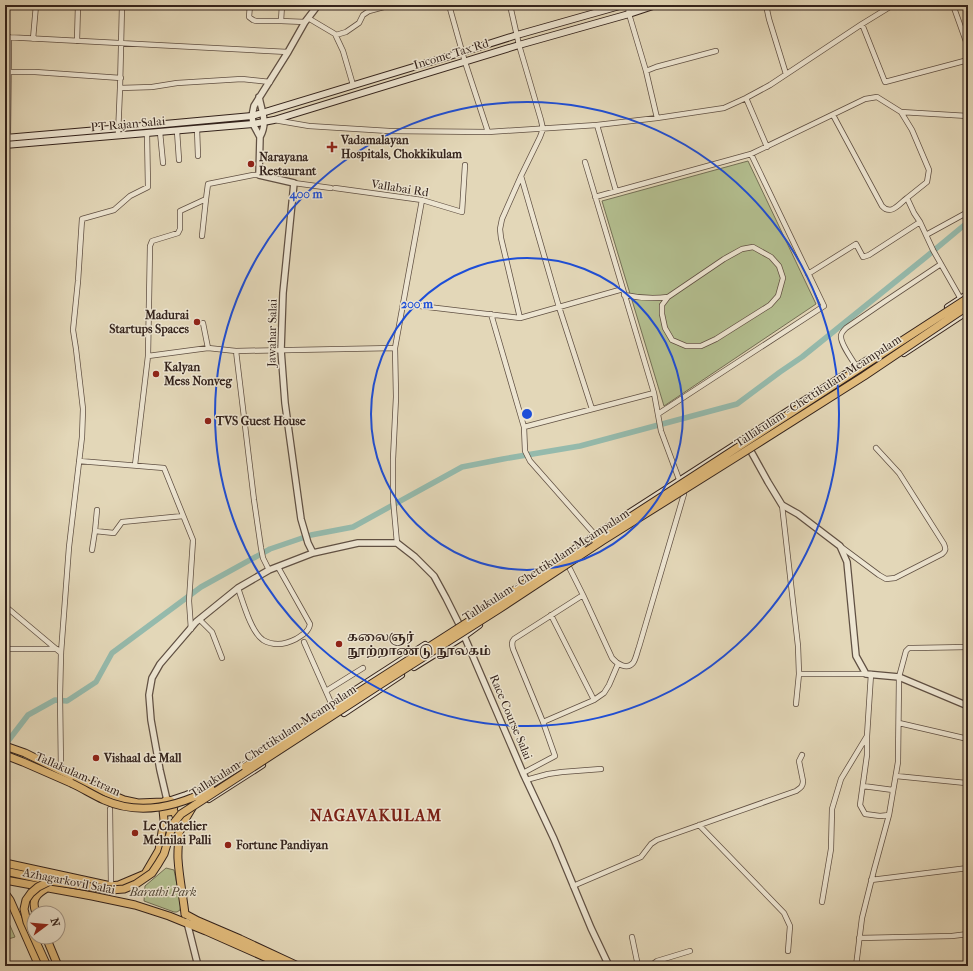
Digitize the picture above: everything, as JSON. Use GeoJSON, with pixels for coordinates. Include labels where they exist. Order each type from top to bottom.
{"type":"FeatureCollection","features":[{"type":"Feature","properties":{"kind":"main road","name":"Income Tax Rd"},"geometry":{"type":"LineString","coordinates":[[252,116],[517,35],[624,5]]}},
{"type":"Feature","properties":{"kind":"main road","name":"Income Tax Rd"},"geometry":{"type":"LineString","coordinates":[[253,124],[274,120],[656,5]]}},
{"type":"Feature","properties":{"kind":"main road","name":"PT Rajan Salai"},"geometry":{"type":"LineString","coordinates":[[5,146],[48,142],[252,116]]}},
{"type":"Feature","properties":{"kind":"main road","name":"PT Rajan Salai"},"geometry":{"type":"LineString","coordinates":[[6,138],[49,134],[118,132],[147,134],[253,124]]}},
{"type":"Feature","properties":{"kind":"main road"},"geometry":{"type":"LineString","coordinates":[[48,142],[49,134]]}},
{"type":"Feature","properties":{"kind":"main road"},"geometry":{"type":"LineString","coordinates":[[8,746],[61,770],[100,790],[124,800],[138,803],[167,801],[209,786],[278,742],[332,705],[570,553],[595,535],[744,438],[964,299],[968,294]]}},
{"type":"Feature","properties":{"kind":"main road","name":"Tallakulam - Chettikulam Meampalam"},"geometry":{"type":"LineString","coordinates":[[212,789],[307,725],[577,552],[964,299]]}},
{"type":"Feature","properties":{"kind":"main road"},"geometry":{"type":"LineString","coordinates":[[167,801],[162,806],[165,812],[174,810],[187,811],[216,796],[602,545],[865,379],[968,310]]}},
{"type":"Feature","properties":{"kind":"main road","name":"Tallakulam - Chettikulam Meampalam"},"geometry":{"type":"LineString","coordinates":[[5,871],[50,881],[110,890],[124,889],[136,884],[152,873],[158,864],[164,854],[173,824],[181,814],[602,541],[968,310]]}},
{"type":"Feature","properties":{"kind":"main road","name":"Tallakulam Etram"},"geometry":{"type":"LineString","coordinates":[[5,755],[71,783],[105,800],[121,806],[137,809],[182,802],[212,789]]}},
{"type":"Feature","properties":{"kind":"main road"},"geometry":{"type":"LineString","coordinates":[[167,801],[174,803],[179,834]]}},
{"type":"Feature","properties":{"kind":"main road"},"geometry":{"type":"LineString","coordinates":[[185,914],[177,846],[183,823],[192,808]]}},
{"type":"Feature","properties":{"kind":"main road","name":"Azhagarkovil Salai"},"geometry":{"type":"LineString","coordinates":[[5,863],[111,886],[119,885],[145,874],[159,850],[164,820],[163,810]]}},
{"type":"Feature","properties":{"kind":"main road","name":"Azhagarkovil Salai"},"geometry":{"type":"LineString","coordinates":[[5,880],[135,905],[176,919],[230,941],[271,963],[285,966]]}},
{"type":"Feature","properties":{"kind":"main road"},"geometry":{"type":"LineString","coordinates":[[47,966],[27,922],[24,909],[26,900],[32,893],[50,881]]}},
{"type":"Feature","properties":{"kind":"main road"},"geometry":{"type":"LineString","coordinates":[[33,905],[35,898],[40,892],[47,888]]}},
{"type":"Feature","properties":{"kind":"main road"},"geometry":{"type":"LineString","coordinates":[[5,893],[10,900],[39,966]]}},
{"type":"Feature","properties":{"kind":"main road"},"geometry":{"type":"LineString","coordinates":[[176,919],[185,914]]}},
{"type":"Feature","properties":{"kind":"main road"},"geometry":{"type":"LineString","coordinates":[[185,914],[298,966]]}},
{"type":"Feature","properties":{"kind":"main road"},"geometry":{"type":"LineString","coordinates":[[49,945],[58,966]]}},
{"type":"Feature","properties":{"kind":"street"},"geometry":{"type":"LineString","coordinates":[[34,39],[36,5]]}},
{"type":"Feature","properties":{"kind":"street"},"geometry":{"type":"LineString","coordinates":[[77,41],[78,5]]}},
{"type":"Feature","properties":{"kind":"street"},"geometry":{"type":"LineString","coordinates":[[118,132],[121,78],[122,5]]}},
{"type":"Feature","properties":{"kind":"street"},"geometry":{"type":"LineString","coordinates":[[250,5],[249,17],[253,20],[306,20],[335,34],[343,51],[353,85]]}},
{"type":"Feature","properties":{"kind":"street"},"geometry":{"type":"LineString","coordinates":[[281,20],[282,5]]}},
{"type":"Feature","properties":{"kind":"street"},"geometry":{"type":"LineString","coordinates":[[260,137],[253,124],[252,116],[254,106],[270,82],[306,20],[318,5]]}},
{"type":"Feature","properties":{"kind":"street"},"geometry":{"type":"LineString","coordinates":[[336,35],[346,32],[359,23],[364,15],[369,11],[391,5]]}},
{"type":"Feature","properties":{"kind":"street"},"geometry":{"type":"LineString","coordinates":[[449,5],[465,62],[488,132]]}},
{"type":"Feature","properties":{"kind":"street"},"geometry":{"type":"LineString","coordinates":[[510,5],[519,45],[543,129],[502,219],[500,229],[520,318]]}},
{"type":"Feature","properties":{"kind":"street"},"geometry":{"type":"LineString","coordinates":[[628,5],[629,14],[646,72],[657,118]]}},
{"type":"Feature","properties":{"kind":"street"},"geometry":{"type":"LineString","coordinates":[[766,5],[786,74]]}},
{"type":"Feature","properties":{"kind":"street"},"geometry":{"type":"LineString","coordinates":[[953,5],[968,47]]}},
{"type":"Feature","properties":{"kind":"street"},"geometry":{"type":"LineString","coordinates":[[274,120],[310,126],[381,131],[488,132],[597,125],[724,108],[770,86],[890,6]]}},
{"type":"Feature","properties":{"kind":"street"},"geometry":{"type":"LineString","coordinates":[[862,24],[885,82],[968,60]]}},
{"type":"Feature","properties":{"kind":"street"},"geometry":{"type":"LineString","coordinates":[[6,138],[8,72],[7,37],[288,52]]}},
{"type":"Feature","properties":{"kind":"street"},"geometry":{"type":"LineString","coordinates":[[646,72],[656,67],[716,51]]}},
{"type":"Feature","properties":{"kind":"street"},"geometry":{"type":"LineString","coordinates":[[8,72],[35,72],[121,78]]}},
{"type":"Feature","properties":{"kind":"street"},"geometry":{"type":"LineString","coordinates":[[120,88],[242,79],[270,82]]}},
{"type":"Feature","properties":{"kind":"street"},"geometry":{"type":"LineString","coordinates":[[259,97],[265,122],[263,132],[260,137],[259,175]]}},
{"type":"Feature","properties":{"kind":"street"},"geometry":{"type":"LineString","coordinates":[[595,197],[751,154],[865,99],[876,97],[901,112],[968,116]]}},
{"type":"Feature","properties":{"kind":"street"},"geometry":{"type":"LineString","coordinates":[[746,98],[767,147]]}},
{"type":"Feature","properties":{"kind":"street"},"geometry":{"type":"LineString","coordinates":[[833,115],[882,206],[888,211],[892,210],[927,182],[929,170],[912,130],[901,112]]}},
{"type":"Feature","properties":{"kind":"street"},"geometry":{"type":"LineString","coordinates":[[597,125],[616,191]]}},
{"type":"Feature","properties":{"kind":"street"},"geometry":{"type":"LineString","coordinates":[[197,129],[198,156]]}},
{"type":"Feature","properties":{"kind":"street"},"geometry":{"type":"LineString","coordinates":[[177,131],[179,160]]}},
{"type":"Feature","properties":{"kind":"street"},"geometry":{"type":"LineString","coordinates":[[160,132],[163,163]]}},
{"type":"Feature","properties":{"kind":"street"},"geometry":{"type":"LineString","coordinates":[[61,770],[60,696],[62,653],[69,547],[82,437],[83,409],[73,330],[82,219],[114,210],[130,196],[148,187],[147,134]]}},
{"type":"Feature","properties":{"kind":"street"},"geometry":{"type":"LineString","coordinates":[[658,414],[824,306],[751,154]]}},
{"type":"Feature","properties":{"kind":"street"},"geometry":{"type":"LineString","coordinates":[[569,567],[612,658],[618,664],[628,666],[634,662],[639,647],[684,494],[661,430],[654,393],[585,162]]}},
{"type":"Feature","properties":{"kind":"street","name":"Vallabai Rd"},"geometry":{"type":"LineString","coordinates":[[294,183],[422,200],[462,212],[465,165]]}},
{"type":"Feature","properties":{"kind":"street"},"geometry":{"type":"LineString","coordinates":[[202,236],[208,184],[253,175],[294,183]]}},
{"type":"Feature","properties":{"kind":"street"},"geometry":{"type":"LineString","coordinates":[[521,176],[559,307],[592,409]]}},
{"type":"Feature","properties":{"kind":"street","name":"Jawahar Salai"},"geometry":{"type":"LineString","coordinates":[[294,183],[283,293],[281,350],[284,403],[301,519],[312,553]]}},
{"type":"Feature","properties":{"kind":"street"},"geometry":{"type":"LineString","coordinates":[[907,198],[934,252],[964,299],[968,310]]}},
{"type":"Feature","properties":{"kind":"street"},"geometry":{"type":"LineString","coordinates":[[135,465],[148,356],[150,246],[152,241],[178,233],[180,229],[180,211],[206,200]]}},
{"type":"Feature","properties":{"kind":"street"},"geometry":{"type":"LineString","coordinates":[[167,801],[151,720],[149,695],[152,678],[160,664],[191,629],[238,588],[269,570],[312,553],[358,543],[397,543],[393,499],[396,397],[395,348],[422,200]]}},
{"type":"Feature","properties":{"kind":"street"},"geometry":{"type":"LineString","coordinates":[[926,235],[968,212]]}},
{"type":"Feature","properties":{"kind":"street"},"geometry":{"type":"LineString","coordinates":[[808,274],[856,244],[863,257],[869,255],[920,222]]}},
{"type":"Feature","properties":{"kind":"street"},"geometry":{"type":"LineString","coordinates":[[624,296],[659,299],[668,297],[724,259],[742,249],[753,247],[771,257],[779,266],[783,278],[778,296],[770,305],[716,339],[701,346],[686,346],[672,340],[665,328],[662,314],[662,305],[668,297]]}},
{"type":"Feature","properties":{"kind":"street"},"geometry":{"type":"LineString","coordinates":[[865,379],[842,343],[842,332],[941,264]]}},
{"type":"Feature","properties":{"kind":"street"},"geometry":{"type":"LineString","coordinates":[[403,304],[520,318],[623,290]]}},
{"type":"Feature","properties":{"kind":"street"},"geometry":{"type":"LineString","coordinates":[[491,314],[524,427],[526,451],[530,461],[602,545]]}},
{"type":"Feature","properties":{"kind":"street"},"geometry":{"type":"LineString","coordinates":[[203,323],[208,348]]}},
{"type":"Feature","properties":{"kind":"street"},"geometry":{"type":"LineString","coordinates":[[148,356],[208,348],[236,351],[395,348]]}},
{"type":"Feature","properties":{"kind":"street"},"geometry":{"type":"LineString","coordinates":[[236,351],[261,548],[263,558],[269,570]]}},
{"type":"Feature","properties":{"kind":"street"},"geometry":{"type":"LineString","coordinates":[[524,427],[654,393]]}},
{"type":"Feature","properties":{"kind":"street"},"geometry":{"type":"LineString","coordinates":[[744,438],[782,505],[798,646],[799,674],[796,704]]}},
{"type":"Feature","properties":{"kind":"street"},"geometry":{"type":"LineString","coordinates":[[782,505],[798,514],[886,579],[895,578],[942,554],[946,549],[944,544],[899,473],[876,448]]}},
{"type":"Feature","properties":{"kind":"street"},"geometry":{"type":"LineString","coordinates":[[79,461],[164,468],[193,540],[189,601],[191,629]]}},
{"type":"Feature","properties":{"kind":"street"},"geometry":{"type":"LineString","coordinates":[[92,550],[97,510]]}},
{"type":"Feature","properties":{"kind":"street"},"geometry":{"type":"LineString","coordinates":[[95,531],[114,533],[122,522],[183,516]]}},
{"type":"Feature","properties":{"kind":"street","name":"Race Course Salai"},"geometry":{"type":"LineString","coordinates":[[397,543],[415,557],[434,576],[446,598],[459,624],[526,780],[554,839],[591,928],[609,966]]}},
{"type":"Feature","properties":{"kind":"street"},"geometry":{"type":"LineString","coordinates":[[840,546],[847,562],[856,656],[868,674],[867,755],[860,805],[865,814],[880,816],[889,815]]}},
{"type":"Feature","properties":{"kind":"street"},"geometry":{"type":"LineString","coordinates":[[238,588],[253,628],[264,641],[271,644],[284,644],[292,641],[307,632],[310,628],[310,624],[278,567]]}},
{"type":"Feature","properties":{"kind":"street"},"geometry":{"type":"LineString","coordinates":[[523,773],[555,756],[512,645],[512,641],[514,638],[583,595]]}},
{"type":"Feature","properties":{"kind":"street"},"geometry":{"type":"LineString","coordinates":[[5,606],[62,653]]}},
{"type":"Feature","properties":{"kind":"street"},"geometry":{"type":"LineString","coordinates":[[551,615],[594,700]]}},
{"type":"Feature","properties":{"kind":"street"},"geometry":{"type":"LineString","coordinates":[[200,620],[212,632],[222,658]]}},
{"type":"Feature","properties":{"kind":"street"},"geometry":{"type":"LineString","coordinates":[[304,642],[332,705]]}},
{"type":"Feature","properties":{"kind":"street"},"geometry":{"type":"LineString","coordinates":[[856,966],[862,918],[889,815],[896,776],[898,762],[899,677],[906,651],[909,648],[968,647]]}},
{"type":"Feature","properties":{"kind":"street"},"geometry":{"type":"LineString","coordinates":[[5,649],[57,649]]}},
{"type":"Feature","properties":{"kind":"street"},"geometry":{"type":"LineString","coordinates":[[543,722],[594,700],[604,693],[618,664]]}},
{"type":"Feature","properties":{"kind":"street"},"geometry":{"type":"LineString","coordinates":[[326,690],[363,668]]}},
{"type":"Feature","properties":{"kind":"street"},"geometry":{"type":"LineString","coordinates":[[799,674],[868,674],[899,677],[968,706]]}},
{"type":"Feature","properties":{"kind":"street"},"geometry":{"type":"LineString","coordinates":[[899,724],[968,739]]}},
{"type":"Feature","properties":{"kind":"street"},"geometry":{"type":"LineString","coordinates":[[822,902],[831,849],[832,809],[840,779],[867,736]]}},
{"type":"Feature","properties":{"kind":"street"},"geometry":{"type":"LineString","coordinates":[[573,886],[641,857],[657,840],[796,791],[803,784],[799,761],[802,754]]}},
{"type":"Feature","properties":{"kind":"street"},"geometry":{"type":"LineString","coordinates":[[526,780],[548,774],[601,769]]}},
{"type":"Feature","properties":{"kind":"street"},"geometry":{"type":"LineString","coordinates":[[896,776],[966,783],[966,816],[968,827]]}},
{"type":"Feature","properties":{"kind":"street"},"geometry":{"type":"LineString","coordinates":[[862,786],[893,790]]}},
{"type":"Feature","properties":{"kind":"street"},"geometry":{"type":"LineString","coordinates":[[110,809],[111,886]]}},
{"type":"Feature","properties":{"kind":"street"},"geometry":{"type":"LineString","coordinates":[[699,825],[784,913],[790,926],[788,951]]}},
{"type":"Feature","properties":{"kind":"street"},"geometry":{"type":"LineString","coordinates":[[871,880],[968,868]]}},
{"type":"Feature","properties":{"kind":"street"},"geometry":{"type":"LineString","coordinates":[[185,914],[198,966]]}},
{"type":"Feature","properties":{"kind":"street"},"geometry":{"type":"LineString","coordinates":[[859,938],[952,936],[968,934]]}},
{"type":"Feature","properties":{"kind":"street"},"geometry":{"type":"LineString","coordinates":[[632,937],[638,966]]}},
{"type":"Feature","properties":{"kind":"street"},"geometry":{"type":"LineString","coordinates":[[653,966],[656,961],[690,951]]}},
{"type":"Feature","properties":{"kind":"green space"},"geometry":{"type":"Polygon","coordinates":[[[748,161],[816,304],[664,406],[602,201],[748,161]]]}},
{"type":"Feature","properties":{"kind":"green space","name":"Barathi Park"},"geometry":{"type":"Polygon","coordinates":[[[166,868],[174,870],[181,904],[180,910],[177,912],[144,901],[145,886],[166,868]]]}},
{"type":"Feature","properties":{"kind":"green space"},"geometry":{"type":"Polygon","coordinates":[[[5,914],[15,937],[5,940],[5,914]]]}},
{"type":"Feature","properties":{"kind":"waterway"},"geometry":{"type":"LineString","coordinates":[[5,745],[28,715],[55,700],[67,701],[96,682],[112,653],[201,587],[270,549],[311,535],[353,527],[462,467],[580,446],[737,404],[802,357],[968,222]]}},
{"type":"Feature","properties":{"kind":"place","name":"Vadamalayan Hospitals, Chokkikulam"},"geometry":{"type":"Point","coordinates":[332,147]}},
{"type":"Feature","properties":{"kind":"place","name":"Narayana Restaurant"},"geometry":{"type":"Point","coordinates":[251,164]}},
{"type":"Feature","properties":{"kind":"place","name":"Madurai Startups Spaces"},"geometry":{"type":"Point","coordinates":[197,322]}},
{"type":"Feature","properties":{"kind":"place","name":"Kalyan Mess Nonveg"},"geometry":{"type":"Point","coordinates":[156,374]}},
{"type":"Feature","properties":{"kind":"place","name":"TVS Guest House"},"geometry":{"type":"Point","coordinates":[208,421]}},
{"type":"Feature","properties":{"kind":"place","name":"கலைஞர் நூற்றாண்டு நூலகம்"},"geometry":{"type":"Point","coordinates":[339,644]}},
{"type":"Feature","properties":{"kind":"place","name":"Vishaal de Mall"},"geometry":{"type":"Point","coordinates":[96,758]}},
{"type":"Feature","properties":{"kind":"place","name":"Le Chatelier Melnilai Palli"},"geometry":{"type":"Point","coordinates":[135,833]}},
{"type":"Feature","properties":{"kind":"place","name":"Fortune Pandiyan"},"geometry":{"type":"Point","coordinates":[228,845]}},
{"type":"Feature","properties":{"kind":"district","name":"NAGAVAKULAM"},"geometry":{"type":"Point","coordinates":[376,815]}}]}
